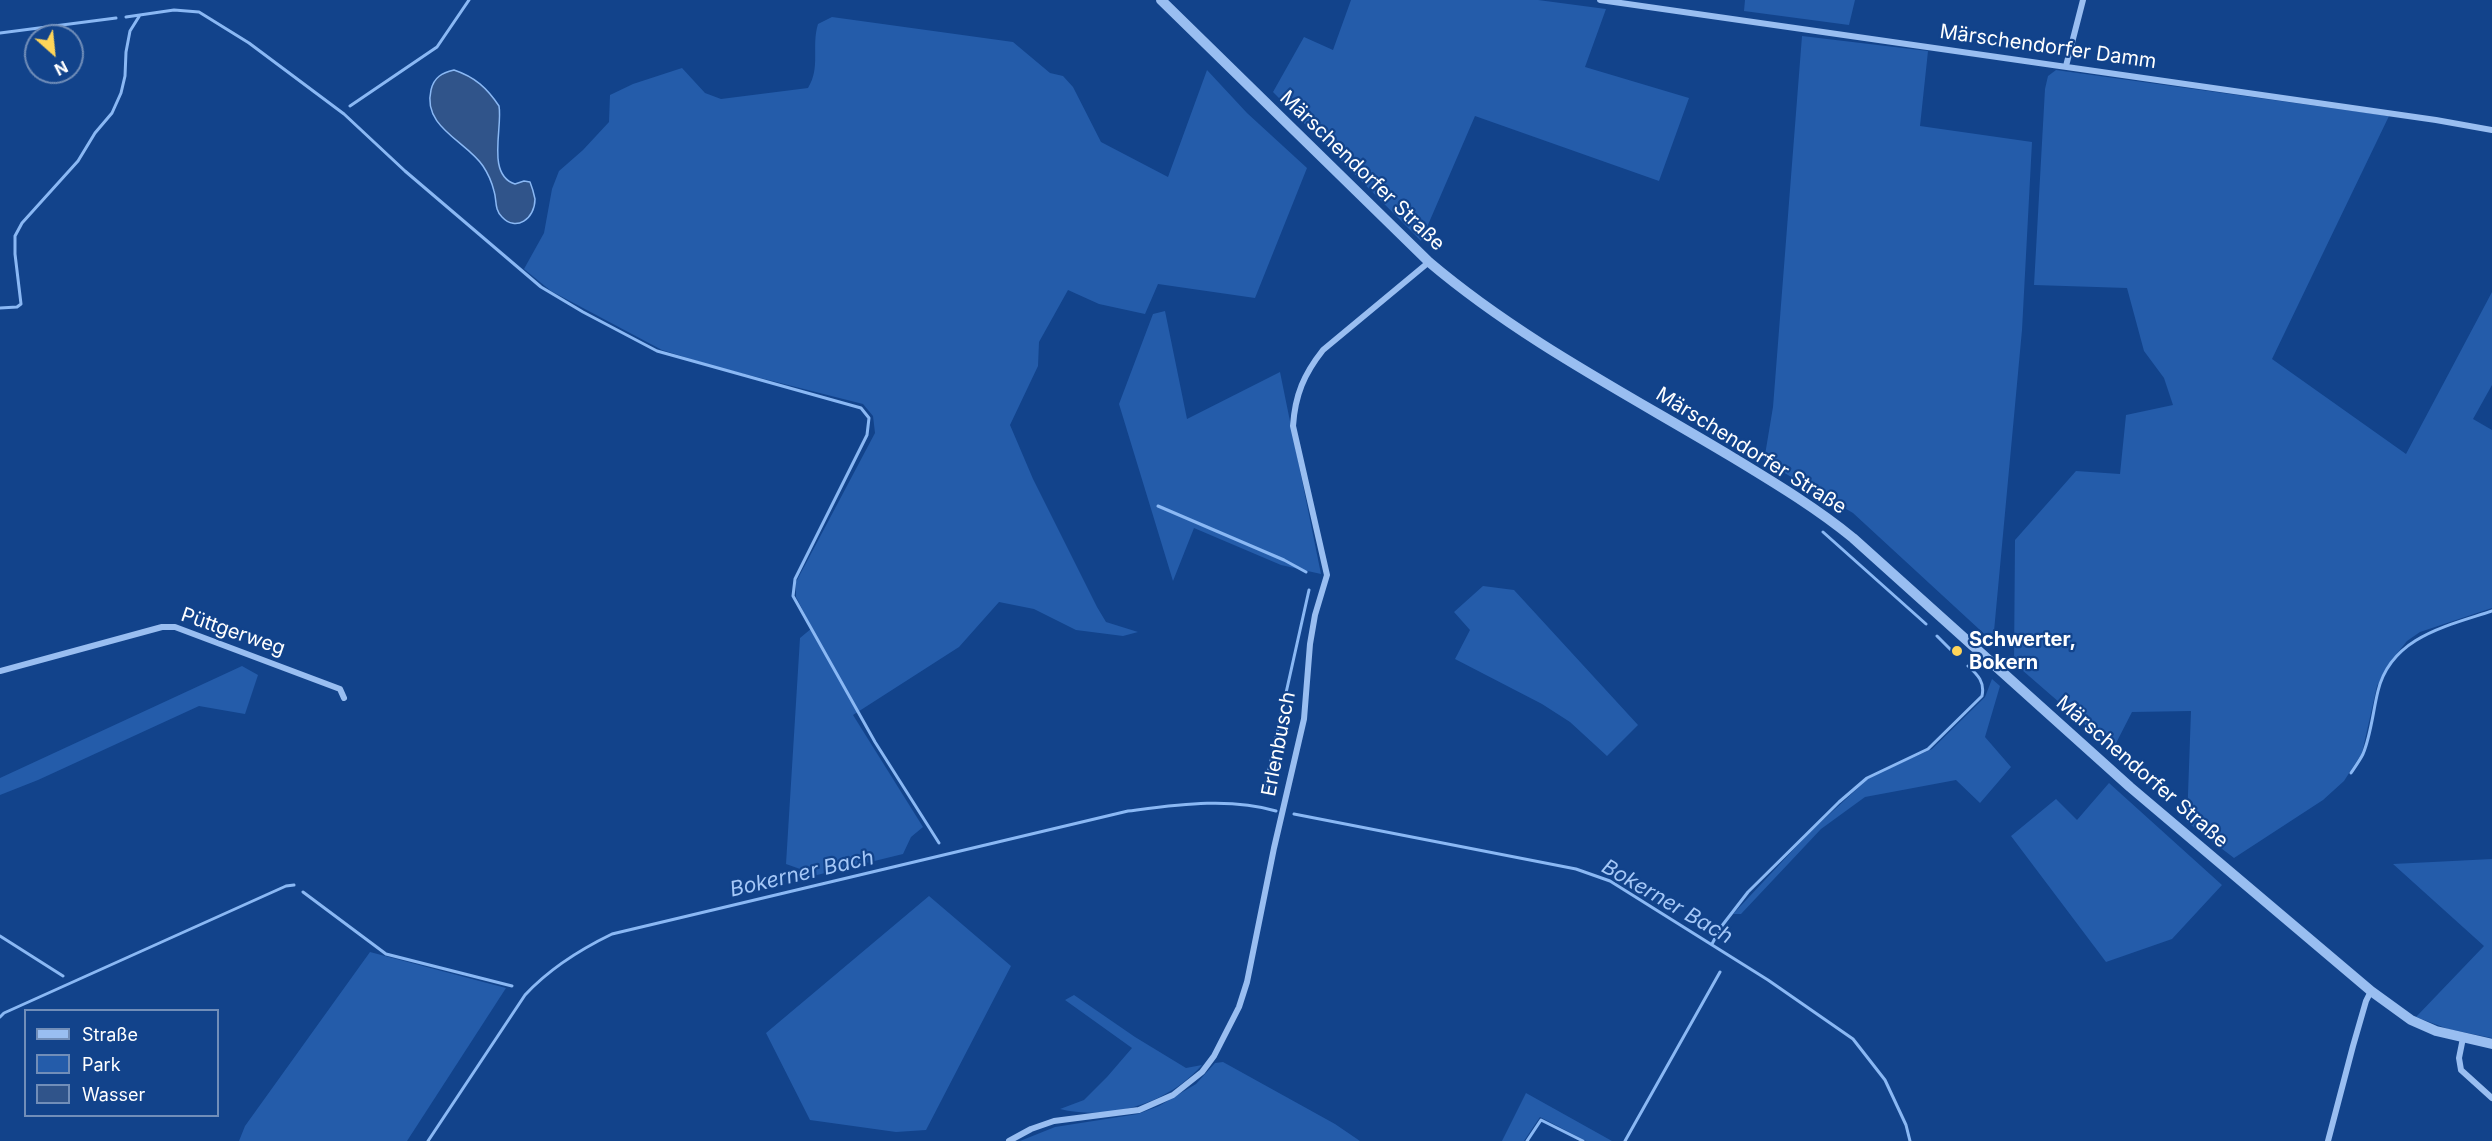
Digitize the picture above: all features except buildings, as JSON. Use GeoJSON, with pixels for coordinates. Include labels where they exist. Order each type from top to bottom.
{"type":"FeatureCollection","features":[{"type":"Feature","properties":{"kind":"street","name":"Märschendorfer Straße"},"geometry":{"type":"LineString","coordinates":[[1161,0],[1429,262],[1462,290],[1504,319],[1826,516],[2130,787],[2371,991],[2411,1020],[2436,1031],[2492,1044]]}},
{"type":"Feature","properties":{"kind":"street","name":"Märschendorfer Damm"},"geometry":{"type":"LineString","coordinates":[[1599,0],[2067,66],[2492,130]]}},
{"type":"Feature","properties":{"kind":"street"},"geometry":{"type":"LineString","coordinates":[[2067,66],[2083,0]]}},
{"type":"Feature","properties":{"kind":"street","name":"Erlenbusch"},"geometry":{"type":"LineString","coordinates":[[1009,1141],[1031,1129],[1054,1121],[1139,1110],[1173,1095],[1202,1072],[1214,1056],[1234,1017],[1247,982],[1259,917],[1304,720],[1310,644],[1315,615],[1327,575],[1293,426],[1294,406],[1309,368],[1323,350],[1429,262]]}},
{"type":"Feature","properties":{"kind":"street","name":"Püttgerweg"},"geometry":{"type":"LineString","coordinates":[[0,671],[162,627],[176,627],[340,689],[344,698]]}},
{"type":"Feature","properties":{"kind":"street"},"geometry":{"type":"LineString","coordinates":[[2328,1141],[2356,1035],[2371,991]]}},
{"type":"Feature","properties":{"kind":"street"},"geometry":{"type":"LineString","coordinates":[[2463,1038],[2459,1058],[2461,1070],[2492,1098]]}},
{"type":"Feature","properties":{"kind":"green space"},"geometry":{"type":"Polygon","coordinates":[[[1351,0],[1538,0],[1606,9],[1585,67],[1689,98],[1659,181],[1475,116],[1421,241],[1273,92],[1304,37],[1333,50],[1351,0]]]}},
{"type":"Feature","properties":{"kind":"green space"},"geometry":{"type":"Polygon","coordinates":[[[1745,0],[1855,0],[1849,25],[1744,11],[1745,0]]]}},
{"type":"Feature","properties":{"kind":"green space"},"geometry":{"type":"Polygon","coordinates":[[[832,17],[1013,42],[1050,73],[1063,76],[1073,87],[1101,142],[1168,177],[1207,70],[1247,113],[1307,168],[1255,298],[1158,284],[1145,314],[1099,304],[1068,290],[1039,342],[1038,366],[1010,425],[1033,479],[1106,622],[1138,632],[1123,636],[1076,630],[1034,609],[999,602],[959,647],[853,715],[923,827],[911,837],[903,854],[817,875],[786,864],[800,638],[812,628],[796,597],[796,582],[875,433],[873,416],[863,404],[713,366],[662,350],[551,291],[524,269],[544,233],[552,189],[559,171],[609,122],[610,95],[633,84],[682,68],[705,93],[721,99],[808,88],[814,72],[818,24],[832,17]]]}},
{"type":"Feature","properties":{"kind":"green space"},"geometry":{"type":"Polygon","coordinates":[[[1802,36],[1928,51],[1920,126],[2032,142],[2022,330],[1993,642],[1853,513],[1764,461],[1773,407],[1802,36]]]}},
{"type":"Feature","properties":{"kind":"green space"},"geometry":{"type":"Polygon","coordinates":[[[2056,70],[2389,116],[2272,359],[2406,454],[2492,292],[2492,385],[2473,419],[2492,430],[2492,608],[2420,632],[2407,641],[2387,666],[2377,686],[2362,753],[2344,781],[2323,800],[2234,858],[2187,822],[2191,711],[2132,712],[2113,749],[2014,663],[2015,540],[2076,471],[2120,474],[2126,415],[2173,405],[2164,378],[2144,351],[2127,288],[2034,285],[2045,89],[2048,76],[2056,70]]]}},
{"type":"Feature","properties":{"kind":"green space"},"geometry":{"type":"Polygon","coordinates":[[[1165,311],[1187,419],[1280,372],[1321,574],[1281,565],[1194,528],[1173,581],[1119,404],[1153,314],[1165,311]]]}},
{"type":"Feature","properties":{"kind":"green space"},"geometry":{"type":"Polygon","coordinates":[[[1483,586],[1514,590],[1638,725],[1607,756],[1570,722],[1542,704],[1455,659],[1470,630],[1454,612],[1483,586]]]}},
{"type":"Feature","properties":{"kind":"green space"},"geometry":{"type":"Polygon","coordinates":[[[242,666],[258,675],[245,714],[199,706],[38,780],[0,795],[0,778],[242,666]]]}},
{"type":"Feature","properties":{"kind":"green space"},"geometry":{"type":"Polygon","coordinates":[[[1992,679],[2000,686],[1985,737],[2011,767],[1980,803],[1956,780],[1865,797],[1821,829],[1741,914],[1733,914],[1809,833],[1870,777],[1932,749],[1985,697],[1992,679]]]}},
{"type":"Feature","properties":{"kind":"green space"},"geometry":{"type":"Polygon","coordinates":[[[2109,783],[2222,885],[2172,939],[2106,962],[2011,836],[2056,799],[2077,820],[2109,783]]]}},
{"type":"Feature","properties":{"kind":"green space"},"geometry":{"type":"Polygon","coordinates":[[[2492,859],[2492,1038],[2448,1029],[2416,1017],[2484,946],[2393,864],[2492,859]]]}},
{"type":"Feature","properties":{"kind":"green space"},"geometry":{"type":"Polygon","coordinates":[[[929,896],[1011,966],[926,1130],[896,1132],[810,1120],[766,1033],[929,896]]]}},
{"type":"Feature","properties":{"kind":"green space"},"geometry":{"type":"Polygon","coordinates":[[[370,952],[506,988],[407,1141],[239,1141],[245,1126],[370,952]]]}},
{"type":"Feature","properties":{"kind":"green space"},"geometry":{"type":"Polygon","coordinates":[[[1074,995],[1135,1037],[1186,1068],[1202,1065],[1172,1090],[1137,1106],[1098,1113],[1060,1109],[1084,1100],[1132,1048],[1065,1000],[1074,995]]]}},
{"type":"Feature","properties":{"kind":"green space"},"geometry":{"type":"Polygon","coordinates":[[[1223,1062],[1335,1124],[1360,1141],[1020,1141],[1055,1127],[1138,1114],[1159,1106],[1196,1084],[1215,1063],[1223,1062]]]}},
{"type":"Feature","properties":{"kind":"green space"},"geometry":{"type":"Polygon","coordinates":[[[1526,1093],[1612,1141],[1586,1141],[1540,1117],[1524,1141],[1502,1141],[1526,1093]]]}},
{"type":"Feature","properties":{"kind":"water"},"geometry":{"type":"Polygon","coordinates":[[[454,70],[480,84],[499,106],[498,161],[501,171],[506,179],[515,184],[530,182],[535,197],[532,212],[524,221],[513,223],[499,214],[492,185],[483,166],[439,124],[433,114],[430,103],[432,86],[439,76],[454,70]]]}},
{"type":"Feature","properties":{"kind":"waterway"},"geometry":{"type":"LineString","coordinates":[[350,106],[437,47],[469,0]]}},
{"type":"Feature","properties":{"kind":"waterway"},"geometry":{"type":"LineString","coordinates":[[126,17],[174,10],[199,12],[249,43],[344,114],[405,171],[541,287],[583,312],[657,351],[861,408],[869,418],[867,435],[795,579],[793,596],[875,742],[939,843]]}},
{"type":"Feature","properties":{"kind":"waterway"},"geometry":{"type":"LineString","coordinates":[[0,308],[17,307],[21,304],[15,236],[22,223],[78,161],[95,133],[112,113],[121,93],[125,76],[130,31],[140,15]]}},
{"type":"Feature","properties":{"kind":"waterway"},"geometry":{"type":"LineString","coordinates":[[0,33],[116,18]]}},
{"type":"Feature","properties":{"kind":"waterway"},"geometry":{"type":"LineString","coordinates":[[1158,506],[1284,560],[1306,572]]}},
{"type":"Feature","properties":{"kind":"waterway"},"geometry":{"type":"LineString","coordinates":[[1823,532],[1926,624]]}},
{"type":"Feature","properties":{"kind":"waterway"},"geometry":{"type":"LineString","coordinates":[[1265,787],[1309,590]]}},
{"type":"Feature","properties":{"kind":"waterway"},"geometry":{"type":"LineString","coordinates":[[2351,773],[2366,747],[2378,691],[2385,673],[2395,658],[2423,636],[2492,611]]}},
{"type":"Feature","properties":{"kind":"waterway"},"geometry":{"type":"LineString","coordinates":[[1937,636],[1951,650]]}},
{"type":"Feature","properties":{"kind":"waterway"},"geometry":{"type":"LineString","coordinates":[[1712,944],[1721,927],[1748,892],[1839,802],[1867,778],[1928,749],[1982,696],[1980,679],[1968,666]]}},
{"type":"Feature","properties":{"kind":"waterway","name":"Bokerner Bach"},"geometry":{"type":"LineString","coordinates":[[428,1141],[525,995],[544,976],[566,960],[612,934],[1128,811],[1221,803],[1276,811]]}},
{"type":"Feature","properties":{"kind":"waterway","name":"Bokerner Bach"},"geometry":{"type":"LineString","coordinates":[[1294,814],[1576,869],[1610,881],[1768,980],[1853,1039],[1885,1080],[1906,1125],[1910,1141]]}},
{"type":"Feature","properties":{"kind":"waterway"},"geometry":{"type":"LineString","coordinates":[[0,1017],[4,1013],[286,886],[294,885]]}},
{"type":"Feature","properties":{"kind":"waterway"},"geometry":{"type":"LineString","coordinates":[[303,892],[386,954],[512,986]]}},
{"type":"Feature","properties":{"kind":"waterway"},"geometry":{"type":"LineString","coordinates":[[0,936],[63,976]]}},
{"type":"Feature","properties":{"kind":"waterway"},"geometry":{"type":"LineString","coordinates":[[1625,1141],[1720,972]]}},
{"type":"Feature","properties":{"kind":"waterway"},"geometry":{"type":"LineString","coordinates":[[1527,1141],[1541,1120],[1583,1141]]}},
{"type":"Feature","properties":{"kind":"place","name":"Schwerter, Bokern"},"geometry":{"type":"Point","coordinates":[1957,651]}}]}
